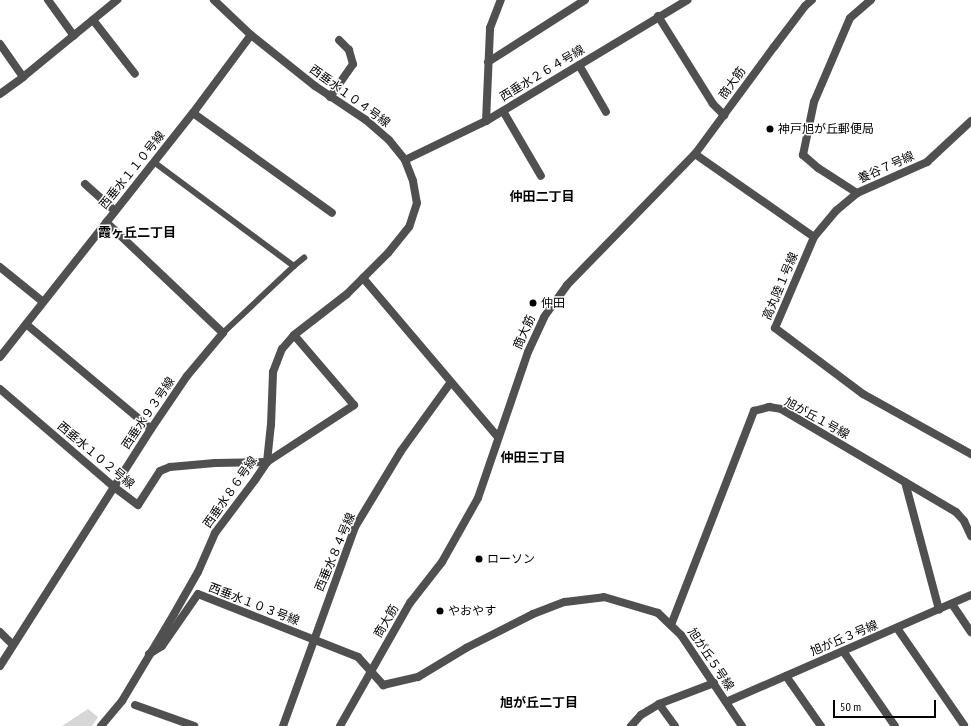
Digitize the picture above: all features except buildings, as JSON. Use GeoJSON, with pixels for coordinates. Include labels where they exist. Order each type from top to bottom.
{"type":"FeatureCollection","features":[{"type":"Feature","properties":{"kind":"street"},"geometry":{"type":"LineString","coordinates":[[48,0],[74,36]]}},
{"type":"Feature","properties":{"kind":"street"},"geometry":{"type":"LineString","coordinates":[[0,94],[74,36],[116,0]]}},
{"type":"Feature","properties":{"kind":"street","name":"西垂水１０４号線"},"geometry":{"type":"LineString","coordinates":[[214,0],[251,35],[315,86],[366,120],[389,140],[405,160],[413,181],[417,203],[409,227],[388,253],[363,278]]}},
{"type":"Feature","properties":{"kind":"street"},"geometry":{"type":"LineString","coordinates":[[486,121],[490,28],[501,0]]}},
{"type":"Feature","properties":{"kind":"street"},"geometry":{"type":"LineString","coordinates":[[488,62],[585,0]]}},
{"type":"Feature","properties":{"kind":"street","name":"西垂水２６４号線"},"geometry":{"type":"LineString","coordinates":[[405,160],[486,121],[658,16],[687,0]]}},
{"type":"Feature","properties":{"kind":"street","name":"商大筋"},"geometry":{"type":"LineString","coordinates":[[340,726],[410,603],[442,562],[478,498],[528,352],[544,317],[567,285],[695,154],[805,6],[812,0]]}},
{"type":"Feature","properties":{"kind":"street"},"geometry":{"type":"LineString","coordinates":[[857,193],[802,155],[814,102],[850,18],[871,0]]}},
{"type":"Feature","properties":{"kind":"street"},"geometry":{"type":"LineString","coordinates":[[658,16],[713,104],[724,115]]}},
{"type":"Feature","properties":{"kind":"street"},"geometry":{"type":"LineString","coordinates":[[93,20],[135,74]]}},
{"type":"Feature","properties":{"kind":"street","name":"西垂水１１０号線"},"geometry":{"type":"LineString","coordinates":[[0,356],[193,113],[251,35]]}},
{"type":"Feature","properties":{"kind":"street"},"geometry":{"type":"LineString","coordinates":[[330,97],[353,64],[349,50],[339,40]]}},
{"type":"Feature","properties":{"kind":"street"},"geometry":{"type":"LineString","coordinates":[[0,44],[23,77]]}},
{"type":"Feature","properties":{"kind":"street"},"geometry":{"type":"LineString","coordinates":[[579,65],[606,112]]}},
{"type":"Feature","properties":{"kind":"street"},"geometry":{"type":"LineString","coordinates":[[503,111],[541,176]]}},
{"type":"Feature","properties":{"kind":"street"},"geometry":{"type":"LineString","coordinates":[[193,113],[332,213]]}},
{"type":"Feature","properties":{"kind":"street","name":"養谷７号線"},"geometry":{"type":"LineString","coordinates":[[814,237],[837,210],[857,193],[927,162],[971,121]]}},
{"type":"Feature","properties":{"kind":"street"},"geometry":{"type":"LineString","coordinates":[[695,154],[814,237]]}},
{"type":"Feature","properties":{"kind":"street"},"geometry":{"type":"LineString","coordinates":[[85,184],[115,211]]}},
{"type":"Feature","properties":{"kind":"street"},"geometry":{"type":"LineString","coordinates":[[106,222],[222,333]]}},
{"type":"Feature","properties":{"kind":"street","name":"高丸陸１号線"},"geometry":{"type":"LineString","coordinates":[[814,237],[774,328],[863,394],[971,454]]}},
{"type":"Feature","properties":{"kind":"street"},"geometry":{"type":"LineString","coordinates":[[0,267],[43,302]]}},
{"type":"Feature","properties":{"kind":"street"},"geometry":{"type":"LineString","coordinates":[[363,278],[498,437]]}},
{"type":"Feature","properties":{"kind":"street","name":"西垂水８６号線"},"geometry":{"type":"LineString","coordinates":[[101,726],[122,701],[198,572],[215,533],[267,462],[271,425],[273,372],[282,349],[294,335],[347,294],[363,278]]}},
{"type":"Feature","properties":{"kind":"street"},"geometry":{"type":"LineString","coordinates":[[26,324],[151,429]]}},
{"type":"Feature","properties":{"kind":"street","name":"西垂水９３号線"},"geometry":{"type":"LineString","coordinates":[[0,666],[151,429],[187,376],[222,333]]}},
{"type":"Feature","properties":{"kind":"street"},"geometry":{"type":"LineString","coordinates":[[267,462],[354,405],[294,335]]}},
{"type":"Feature","properties":{"kind":"street","name":"西垂水８４号線"},"geometry":{"type":"LineString","coordinates":[[283,726],[355,527],[401,451],[451,382]]}},
{"type":"Feature","properties":{"kind":"street","name":"西垂水１０２号線"},"geometry":{"type":"LineString","coordinates":[[0,389],[114,487],[138,505],[160,471],[170,467],[215,463],[267,462]]}},
{"type":"Feature","properties":{"kind":"street","name":"旭が丘１号線"},"geometry":{"type":"LineString","coordinates":[[671,625],[754,411],[769,407],[781,409],[956,512],[964,521],[971,536]]}},
{"type":"Feature","properties":{"kind":"street"},"geometry":{"type":"LineString","coordinates":[[905,482],[939,610]]}},
{"type":"Feature","properties":{"kind":"street","name":"西垂水１０３号線"},"geometry":{"type":"LineString","coordinates":[[149,654],[162,646],[198,594],[358,657],[370,671]]}},
{"type":"Feature","properties":{"kind":"street","name":"旭が丘３号線"},"geometry":{"type":"LineString","coordinates":[[726,702],[971,595]]}},
{"type":"Feature","properties":{"kind":"street","name":"旭が丘５号線"},"geometry":{"type":"LineString","coordinates":[[370,671],[383,685],[418,677],[466,648],[533,614],[565,602],[604,597],[658,612],[681,635],[742,726]]}},
{"type":"Feature","properties":{"kind":"street"},"geometry":{"type":"LineString","coordinates":[[952,604],[971,632]]}},
{"type":"Feature","properties":{"kind":"street"},"geometry":{"type":"LineString","coordinates":[[897,628],[966,723]]}},
{"type":"Feature","properties":{"kind":"street"},"geometry":{"type":"LineString","coordinates":[[0,632],[13,645]]}},
{"type":"Feature","properties":{"kind":"street"},"geometry":{"type":"LineString","coordinates":[[843,651],[895,726]]}},
{"type":"Feature","properties":{"kind":"street"},"geometry":{"type":"LineString","coordinates":[[786,676],[821,726]]}},
{"type":"Feature","properties":{"kind":"street"},"geometry":{"type":"LineString","coordinates":[[631,726],[641,715],[659,704],[714,683]]}},
{"type":"Feature","properties":{"kind":"street"},"geometry":{"type":"LineString","coordinates":[[659,704],[675,726]]}},
{"type":"Feature","properties":{"kind":"street"},"geometry":{"type":"LineString","coordinates":[[135,705],[194,726]]}},
{"type":"Feature","properties":{"kind":"lane"},"geometry":{"type":"LineString","coordinates":[[154,162],[294,266]]}},
{"type":"Feature","properties":{"kind":"lane"},"geometry":{"type":"LineString","coordinates":[[222,333],[304,258]]}},
{"type":"Feature","properties":{"kind":"shaded area"},"geometry":{"type":"Polygon","coordinates":[[[88,709],[98,717],[92,726],[62,726],[88,709]]]}},
{"type":"Feature","properties":{"kind":"place","name":"神戸旭が丘郵便局"},"geometry":{"type":"Point","coordinates":[770,129]}},
{"type":"Feature","properties":{"kind":"place","name":"仲田"},"geometry":{"type":"Point","coordinates":[533,303]}},
{"type":"Feature","properties":{"kind":"place","name":"ローソン"},"geometry":{"type":"Point","coordinates":[479,559]}},
{"type":"Feature","properties":{"kind":"place","name":"やおやす"},"geometry":{"type":"Point","coordinates":[440,611]}},
{"type":"Feature","properties":{"kind":"district","name":"仲田二丁目"},"geometry":{"type":"Point","coordinates":[542,197]}},
{"type":"Feature","properties":{"kind":"district","name":"霞ヶ丘二丁目"},"geometry":{"type":"Point","coordinates":[137,233]}},
{"type":"Feature","properties":{"kind":"district","name":"仲田三丁目"},"geometry":{"type":"Point","coordinates":[533,458]}},
{"type":"Feature","properties":{"kind":"district","name":"旭が丘二丁目"},"geometry":{"type":"Point","coordinates":[539,703]}}]}
